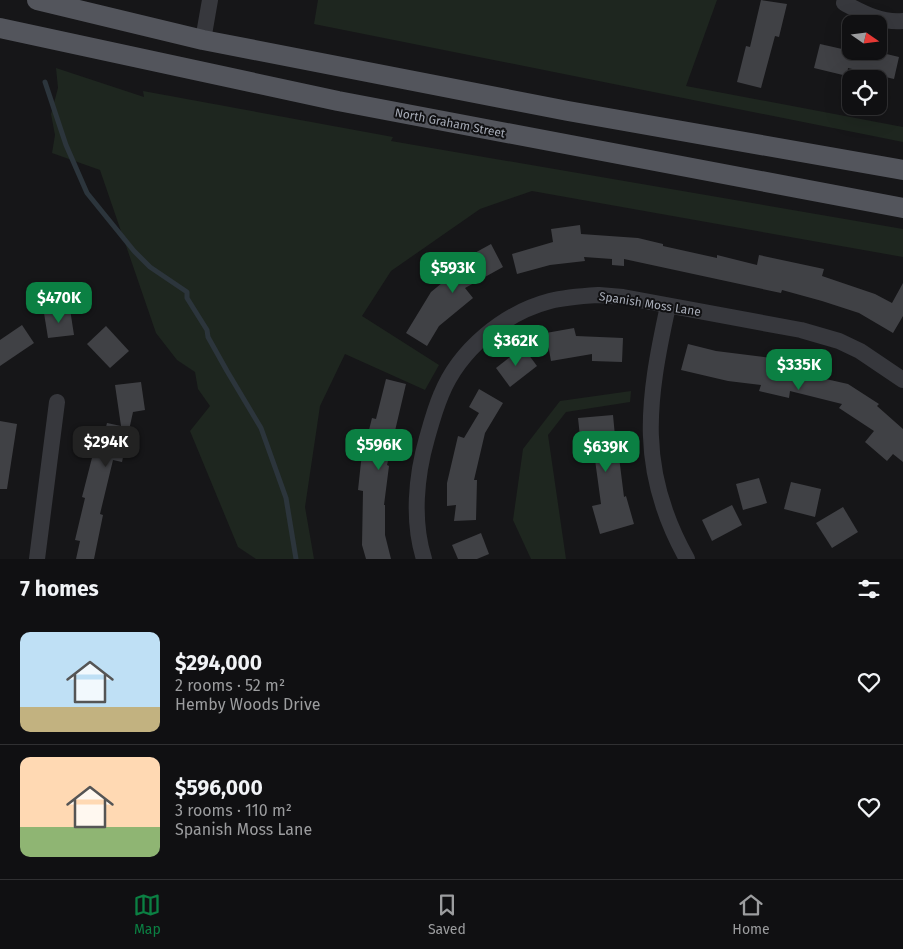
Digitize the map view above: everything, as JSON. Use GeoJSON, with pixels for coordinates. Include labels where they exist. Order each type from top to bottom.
{"type":"FeatureCollection","features":[{"type":"Feature","properties":{"kind":"main road"},"geometry":{"type":"LineString","coordinates":[[37,0],[204,40],[568,111],[903,170]]}},
{"type":"Feature","properties":{"kind":"main road","name":"North Graham Street"},"geometry":{"type":"LineString","coordinates":[[0,28],[338,101],[903,208]]}},
{"type":"Feature","properties":{"kind":"street"},"geometry":{"type":"LineString","coordinates":[[204,40],[210,0]]}},
{"type":"Feature","properties":{"kind":"street"},"geometry":{"type":"LineString","coordinates":[[844,3],[872,17],[883,20],[903,21]]}},
{"type":"Feature","properties":{"kind":"street","name":"Spanish Moss Lane"},"geometry":{"type":"LineString","coordinates":[[424,559],[418,524],[417,488],[423,452],[441,394],[472,348],[509,318],[550,301],[599,295],[801,330],[839,341],[860,351],[903,380]]}},
{"type":"Feature","properties":{"kind":"street"},"geometry":{"type":"LineString","coordinates":[[668,306],[651,397],[651,442],[657,487],[668,522],[687,559]]}},
{"type":"Feature","properties":{"kind":"street"},"geometry":{"type":"LineString","coordinates":[[37,559],[57,402]]}},
{"type":"Feature","properties":{"kind":"shaded area"},"geometry":{"type":"Polygon","coordinates":[[[318,0],[717,0],[686,86],[903,127],[903,142],[314,24],[318,0]]]}},
{"type":"Feature","properties":{"kind":"shaded area"},"geometry":{"type":"Polygon","coordinates":[[[56,68],[144,97],[143,91],[393,137],[391,141],[903,229],[903,257],[532,191],[480,209],[391,271],[362,316],[439,365],[425,390],[345,354],[320,406],[305,507],[314,559],[256,559],[238,547],[190,431],[210,406],[198,389],[195,372],[177,360],[156,333],[100,170],[52,153],[55,135],[51,114],[58,88],[56,68]]]}},
{"type":"Feature","properties":{"kind":"shaded area"},"geometry":{"type":"Polygon","coordinates":[[[631,391],[630,402],[566,412],[548,435],[566,559],[531,559],[513,520],[523,449],[560,401],[631,391]]]}},
{"type":"Feature","properties":{"kind":"building"},"geometry":{"type":"Polygon","coordinates":[[[761,0],[787,4],[779,37],[775,36],[761,88],[737,82],[746,46],[750,47],[761,0]]]}},
{"type":"Feature","properties":{"kind":"building"},"geometry":{"type":"Polygon","coordinates":[[[820,44],[842,49],[842,60],[888,60],[888,54],[899,57],[894,79],[887,77],[887,70],[856,70],[848,68],[848,70],[842,70],[842,75],[814,68],[820,44]]]}},
{"type":"Feature","properties":{"kind":"building"},"geometry":{"type":"Polygon","coordinates":[[[580,225],[581,234],[638,238],[663,244],[663,246],[717,258],[717,255],[757,265],[759,255],[824,269],[822,276],[875,294],[892,303],[903,283],[903,316],[893,333],[859,313],[822,301],[782,290],[781,293],[624,259],[624,266],[612,265],[612,259],[584,257],[585,261],[550,265],[517,274],[512,254],[553,242],[551,229],[580,225]]]}},
{"type":"Feature","properties":{"kind":"building"},"geometry":{"type":"Polygon","coordinates":[[[491,244],[503,267],[465,288],[473,298],[439,326],[427,346],[406,333],[431,292],[464,265],[462,260],[491,244]]]}},
{"type":"Feature","properties":{"kind":"building"},"geometry":{"type":"Polygon","coordinates":[[[70,309],[74,335],[48,338],[44,313],[70,309]]]}},
{"type":"Feature","properties":{"kind":"building"},"geometry":{"type":"Polygon","coordinates":[[[22,325],[34,343],[0,366],[0,340],[22,325]]]}},
{"type":"Feature","properties":{"kind":"building"},"geometry":{"type":"Polygon","coordinates":[[[106,326],[129,351],[110,368],[87,344],[106,326]]]}},
{"type":"Feature","properties":{"kind":"building"},"geometry":{"type":"Polygon","coordinates":[[[574,328],[576,336],[623,338],[622,362],[592,361],[592,354],[551,361],[546,333],[574,328]]]}},
{"type":"Feature","properties":{"kind":"building"},"geometry":{"type":"Polygon","coordinates":[[[688,344],[716,351],[779,359],[777,368],[848,384],[879,404],[877,406],[903,429],[903,462],[893,454],[887,461],[865,442],[874,431],[839,408],[842,404],[790,391],[789,398],[759,391],[761,385],[728,381],[681,370],[688,344]]]}},
{"type":"Feature","properties":{"kind":"building"},"geometry":{"type":"Polygon","coordinates":[[[523,347],[537,366],[510,387],[496,368],[523,347]]]}},
{"type":"Feature","properties":{"kind":"building"},"geometry":{"type":"Polygon","coordinates":[[[386,379],[406,384],[387,465],[389,466],[384,505],[385,535],[391,559],[366,559],[362,545],[363,491],[358,490],[361,462],[372,418],[376,419],[386,379]]]}},
{"type":"Feature","properties":{"kind":"building"},"geometry":{"type":"Polygon","coordinates":[[[141,382],[145,410],[133,412],[122,462],[113,460],[100,514],[103,515],[94,559],[76,559],[80,541],[75,540],[85,498],[82,497],[95,446],[101,447],[107,423],[121,426],[115,385],[141,382]]]}},
{"type":"Feature","properties":{"kind":"building"},"geometry":{"type":"Polygon","coordinates":[[[479,389],[503,403],[485,433],[474,480],[477,480],[476,520],[454,521],[456,505],[447,506],[447,483],[458,436],[464,438],[479,413],[469,407],[479,389]]]}},
{"type":"Feature","properties":{"kind":"building"},"geometry":{"type":"Polygon","coordinates":[[[613,415],[617,457],[619,457],[624,497],[626,496],[634,524],[600,534],[592,506],[601,504],[593,445],[581,446],[578,418],[613,415]]]}},
{"type":"Feature","properties":{"kind":"building"},"geometry":{"type":"Polygon","coordinates":[[[0,421],[17,424],[7,489],[0,489],[0,421]]]}},
{"type":"Feature","properties":{"kind":"building"},"geometry":{"type":"Polygon","coordinates":[[[759,478],[767,503],[743,510],[736,484],[759,478]]]}},
{"type":"Feature","properties":{"kind":"building"},"geometry":{"type":"Polygon","coordinates":[[[791,482],[821,489],[815,517],[784,509],[791,482]]]}},
{"type":"Feature","properties":{"kind":"building"},"geometry":{"type":"Polygon","coordinates":[[[732,505],[742,525],[712,541],[702,520],[732,505]]]}},
{"type":"Feature","properties":{"kind":"building"},"geometry":{"type":"Polygon","coordinates":[[[843,507],[858,532],[832,548],[816,523],[843,507]]]}},
{"type":"Feature","properties":{"kind":"building"},"geometry":{"type":"Polygon","coordinates":[[[481,533],[489,554],[477,559],[458,559],[452,545],[481,533]]]}},
{"type":"Feature","properties":{"kind":"waterway"},"geometry":{"type":"LineString","coordinates":[[45,82],[66,145],[87,193],[134,251],[150,267],[187,292],[187,298],[207,330],[208,337],[261,428],[286,498],[296,559]]}}]}
